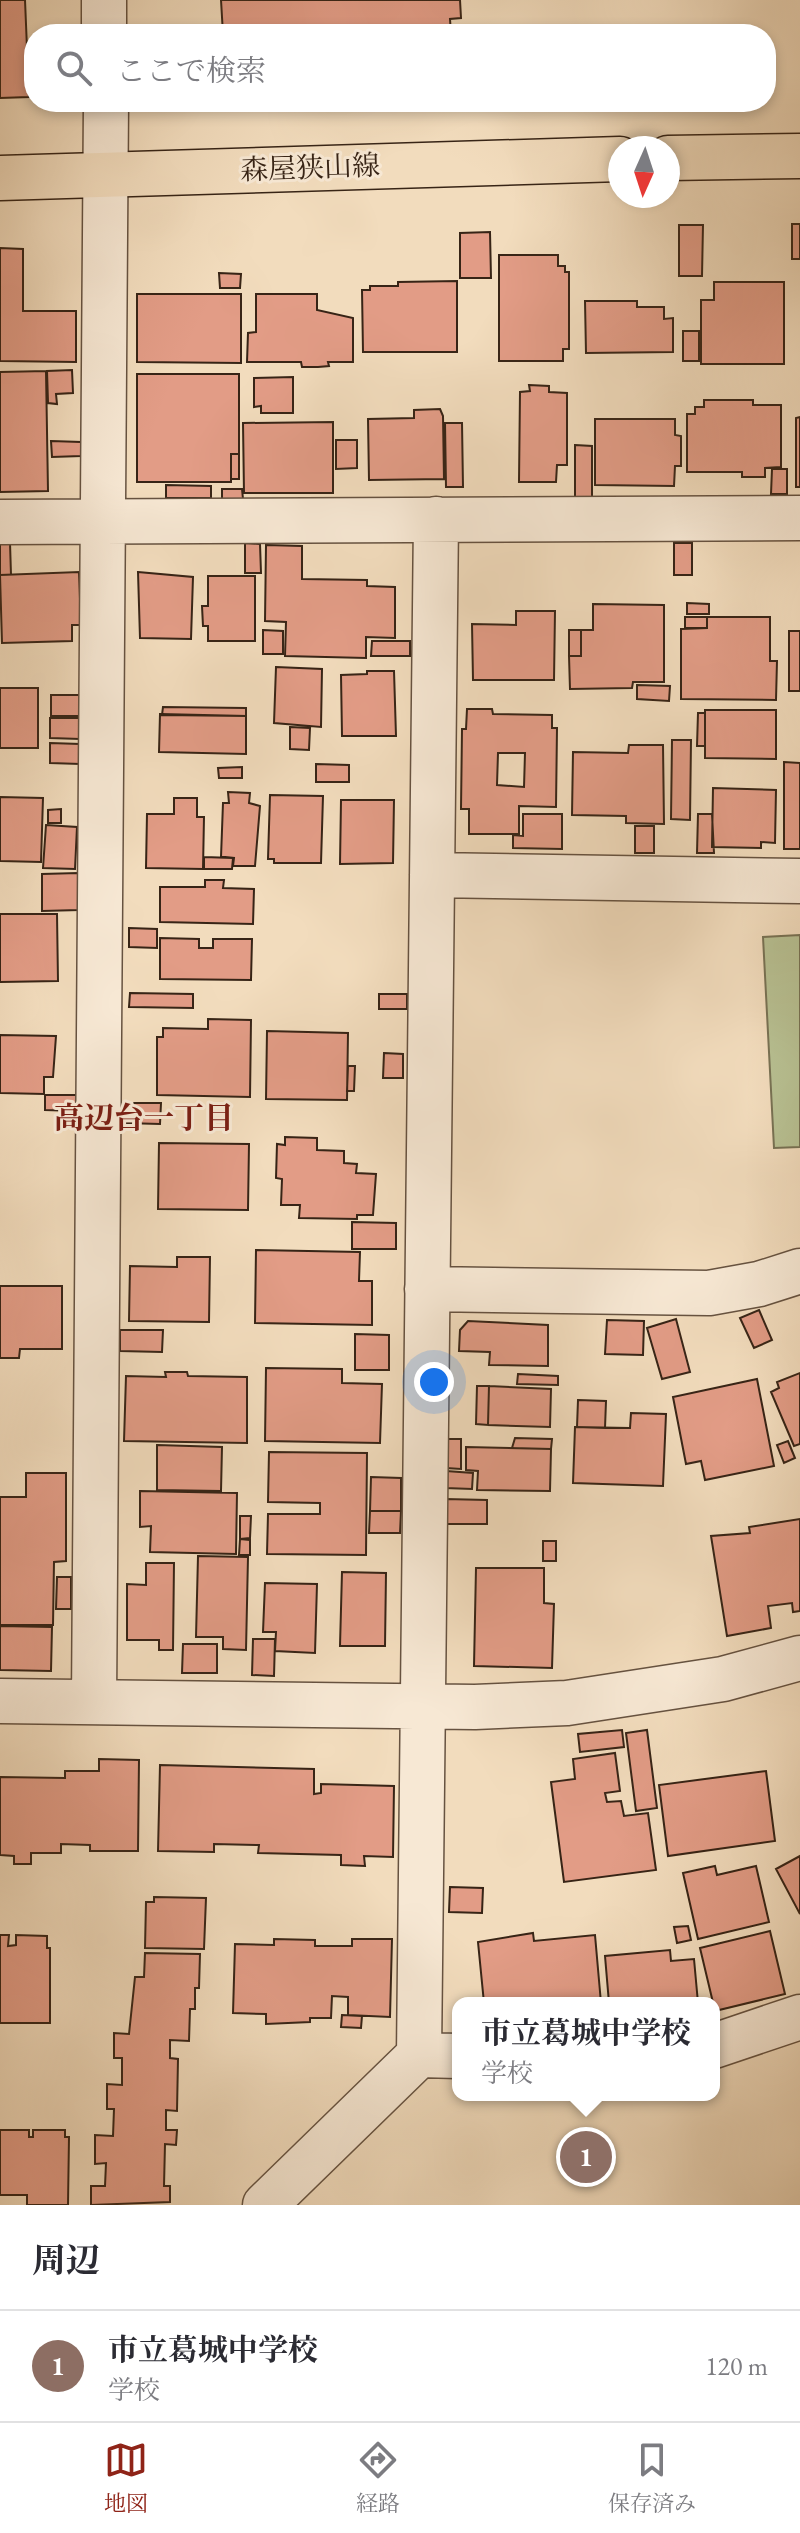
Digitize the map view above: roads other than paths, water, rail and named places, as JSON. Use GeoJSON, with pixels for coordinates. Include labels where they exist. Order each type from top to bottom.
{"type":"FeatureCollection","features":[{"type":"Feature","properties":{"kind":"main road"},"geometry":{"type":"LineString","coordinates":[[680,158],[800,156]]}},
{"type":"Feature","properties":{"kind":"main road","name":"森屋狭山線"},"geometry":{"type":"LineString","coordinates":[[0,178],[608,159]]}},
{"type":"Feature","properties":{"kind":"street"},"geometry":{"type":"LineString","coordinates":[[104,0],[104,24]]}},
{"type":"Feature","properties":{"kind":"street"},"geometry":{"type":"LineString","coordinates":[[94,1702],[106,112]]}},
{"type":"Feature","properties":{"kind":"street"},"geometry":{"type":"LineString","coordinates":[[0,522],[800,518]]}},
{"type":"Feature","properties":{"kind":"street"},"geometry":{"type":"LineString","coordinates":[[265,2205],[438,2056],[423,1706],[436,519]]}},
{"type":"Feature","properties":{"kind":"street"},"geometry":{"type":"LineString","coordinates":[[432,875],[800,881]]}},
{"type":"Feature","properties":{"kind":"street"},"geometry":{"type":"LineString","coordinates":[[427,1289],[709,1293],[759,1284],[800,1271]]}},
{"type":"Feature","properties":{"kind":"street"},"geometry":{"type":"LineString","coordinates":[[0,1701],[423,1706],[567,1703],[723,1679],[800,1658]]}},
{"type":"Feature","properties":{"kind":"street"},"geometry":{"type":"LineString","coordinates":[[720,2044],[800,2017]]}},
{"type":"Feature","properties":{"kind":"place","name":"市立葛城中学校"},"geometry":{"type":"Point","coordinates":[586,2157]}},
{"type":"Feature","properties":{"kind":"district","name":"高辺台一丁目"},"geometry":{"type":"Point","coordinates":[144,1117]}}]}
